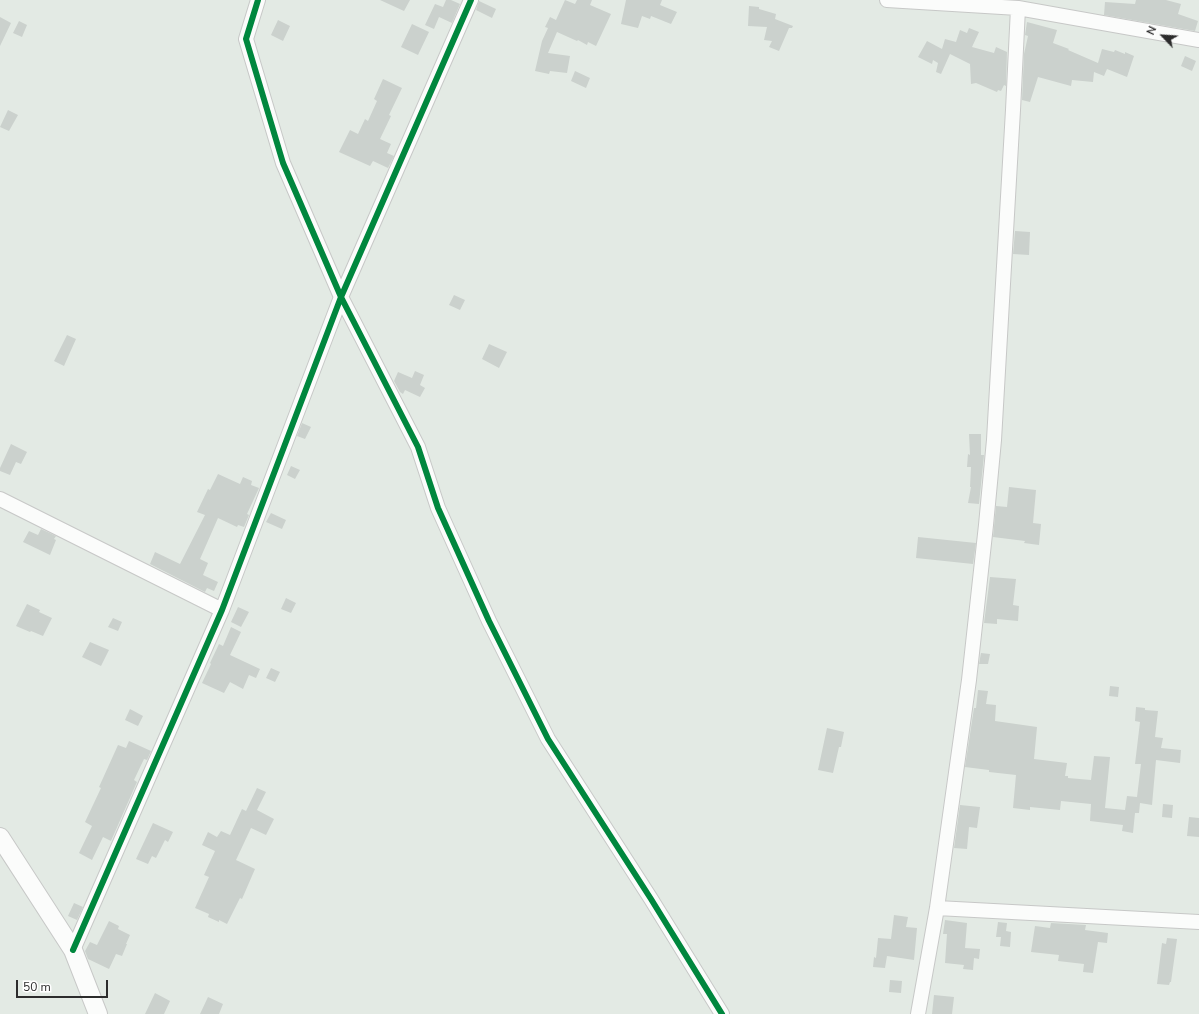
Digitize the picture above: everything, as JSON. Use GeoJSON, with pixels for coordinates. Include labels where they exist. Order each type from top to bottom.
{"type":"FeatureCollection","features":[{"type":"Feature","properties":{"kind":"street"},"geometry":{"type":"LineString","coordinates":[[258,0],[246,39],[283,163],[341,297],[418,447],[438,508],[489,621],[548,739],[651,899],[722,1014]]}},
{"type":"Feature","properties":{"kind":"street"},"geometry":{"type":"LineString","coordinates":[[73,950],[222,610],[341,297],[471,0]]}},
{"type":"Feature","properties":{"kind":"street"},"geometry":{"type":"LineString","coordinates":[[887,0],[1018,8],[1199,40]]}},
{"type":"Feature","properties":{"kind":"street"},"geometry":{"type":"LineString","coordinates":[[918,1014],[937,908],[968,680],[986,525],[994,440],[1018,8]]}},
{"type":"Feature","properties":{"kind":"street"},"geometry":{"type":"LineString","coordinates":[[0,499],[222,610]]}},
{"type":"Feature","properties":{"kind":"street"},"geometry":{"type":"LineString","coordinates":[[0,837],[73,950],[98,1014]]}},
{"type":"Feature","properties":{"kind":"street"},"geometry":{"type":"LineString","coordinates":[[937,908],[1199,922]]}},
{"type":"Feature","properties":{"kind":"building"},"geometry":{"type":"Polygon","coordinates":[[[380,0],[410,0],[404,11],[380,0]]]}},
{"type":"Feature","properties":{"kind":"building"},"geometry":{"type":"Polygon","coordinates":[[[446,0],[451,0],[460,4],[452,23],[439,17],[434,29],[425,25],[435,4],[443,7],[446,0]]]}},
{"type":"Feature","properties":{"kind":"building"},"geometry":{"type":"Polygon","coordinates":[[[565,0],[575,4],[577,0],[592,0],[590,5],[611,14],[596,46],[588,42],[587,45],[557,32],[548,53],[570,56],[567,73],[550,71],[549,74],[535,71],[542,41],[548,28],[545,27],[550,17],[556,20],[565,0]]]}},
{"type":"Feature","properties":{"kind":"building"},"geometry":{"type":"Polygon","coordinates":[[[626,0],[662,0],[660,5],[677,12],[671,24],[651,16],[650,19],[642,16],[638,28],[621,24],[626,0]]]}},
{"type":"Feature","properties":{"kind":"building"},"geometry":{"type":"Polygon","coordinates":[[[1136,0],[1166,0],[1181,4],[1178,14],[1198,21],[1195,31],[1104,15],[1105,2],[1135,4],[1136,0]]]}},
{"type":"Feature","properties":{"kind":"building"},"geometry":{"type":"Polygon","coordinates":[[[479,1],[496,9],[492,18],[476,10],[479,1]]]}},
{"type":"Feature","properties":{"kind":"building"},"geometry":{"type":"Polygon","coordinates":[[[749,6],[759,7],[759,9],[776,14],[775,19],[793,26],[792,28],[789,28],[779,51],[769,47],[772,41],[764,40],[767,27],[748,26],[749,6]]]}},
{"type":"Feature","properties":{"kind":"building"},"geometry":{"type":"Polygon","coordinates":[[[0,17],[11,23],[0,46],[0,17]]]}},
{"type":"Feature","properties":{"kind":"building"},"geometry":{"type":"Polygon","coordinates":[[[278,20],[290,26],[283,41],[271,35],[278,20]]]}},
{"type":"Feature","properties":{"kind":"building"},"geometry":{"type":"Polygon","coordinates":[[[19,21],[27,25],[22,37],[13,33],[19,21]]]}},
{"type":"Feature","properties":{"kind":"building"},"geometry":{"type":"Polygon","coordinates":[[[1027,22],[1057,30],[1053,43],[1098,63],[1102,49],[1114,52],[1115,50],[1125,54],[1125,52],[1134,56],[1127,77],[1107,69],[1104,76],[1094,72],[1093,82],[1072,80],[1071,86],[1038,77],[1030,102],[1022,100],[1024,54],[1028,36],[1025,35],[1027,22]]]}},
{"type":"Feature","properties":{"kind":"building"},"geometry":{"type":"Polygon","coordinates":[[[412,24],[429,32],[418,55],[401,47],[412,24]]]}},
{"type":"Feature","properties":{"kind":"building"},"geometry":{"type":"Polygon","coordinates":[[[969,28],[979,32],[972,47],[994,53],[996,47],[1007,52],[1006,86],[1004,85],[1001,91],[998,90],[997,92],[976,83],[971,84],[970,64],[950,54],[941,74],[936,72],[938,63],[933,60],[932,64],[918,57],[927,41],[942,49],[945,39],[956,42],[960,30],[967,33],[969,28]]]}},
{"type":"Feature","properties":{"kind":"building"},"geometry":{"type":"Polygon","coordinates":[[[1185,56],[1196,61],[1192,71],[1181,66],[1185,56]]]}},
{"type":"Feature","properties":{"kind":"building"},"geometry":{"type":"Polygon","coordinates":[[[575,71],[590,78],[586,88],[571,81],[575,71]]]}},
{"type":"Feature","properties":{"kind":"building"},"geometry":{"type":"Polygon","coordinates":[[[383,79],[402,88],[389,115],[391,116],[380,139],[391,144],[387,153],[394,156],[388,168],[373,161],[370,166],[339,152],[350,130],[358,134],[365,119],[368,121],[377,101],[374,99],[383,79]]]}},
{"type":"Feature","properties":{"kind":"building"},"geometry":{"type":"Polygon","coordinates":[[[8,110],[18,115],[9,131],[0,127],[8,110]]]}},
{"type":"Feature","properties":{"kind":"building"},"geometry":{"type":"Polygon","coordinates":[[[1015,231],[1030,232],[1029,255],[1013,254],[1015,231]]]}},
{"type":"Feature","properties":{"kind":"building"},"geometry":{"type":"Polygon","coordinates":[[[454,295],[465,300],[460,310],[449,305],[454,295]]]}},
{"type":"Feature","properties":{"kind":"building"},"geometry":{"type":"Polygon","coordinates":[[[67,335],[76,339],[64,366],[54,361],[67,335]]]}},
{"type":"Feature","properties":{"kind":"building"},"geometry":{"type":"Polygon","coordinates":[[[489,344],[507,352],[499,368],[482,359],[489,344]]]}},
{"type":"Feature","properties":{"kind":"building"},"geometry":{"type":"Polygon","coordinates":[[[415,371],[424,375],[420,385],[425,388],[420,397],[405,390],[403,394],[400,392],[394,381],[398,372],[412,378],[415,371]]]}},
{"type":"Feature","properties":{"kind":"building"},"geometry":{"type":"Polygon","coordinates":[[[302,423],[311,427],[305,439],[297,436],[302,423]]]}},
{"type":"Feature","properties":{"kind":"building"},"geometry":{"type":"Polygon","coordinates":[[[969,434],[981,434],[981,455],[984,455],[979,504],[968,503],[971,487],[971,467],[967,467],[968,454],[970,455],[969,434]]]}},
{"type":"Feature","properties":{"kind":"building"},"geometry":{"type":"Polygon","coordinates":[[[11,444],[27,452],[21,464],[16,462],[10,475],[0,471],[0,468],[11,444]]]}},
{"type":"Feature","properties":{"kind":"building"},"geometry":{"type":"Polygon","coordinates":[[[291,466],[300,470],[295,479],[287,475],[291,466]]]}},
{"type":"Feature","properties":{"kind":"building"},"geometry":{"type":"Polygon","coordinates":[[[218,474],[240,484],[243,477],[252,481],[251,485],[259,488],[247,514],[249,515],[244,527],[238,525],[237,527],[218,518],[200,559],[208,563],[203,575],[218,582],[214,591],[207,588],[205,592],[150,564],[155,552],[180,564],[205,515],[197,512],[208,489],[210,490],[218,474]]]}},
{"type":"Feature","properties":{"kind":"building"},"geometry":{"type":"Polygon","coordinates":[[[1009,487],[1036,490],[1033,523],[1041,524],[1039,545],[1024,543],[1025,541],[993,537],[996,506],[1007,507],[1009,487]]]}},
{"type":"Feature","properties":{"kind":"building"},"geometry":{"type":"Polygon","coordinates":[[[271,513],[286,520],[282,529],[266,522],[271,513]]]}},
{"type":"Feature","properties":{"kind":"building"},"geometry":{"type":"Polygon","coordinates":[[[41,529],[56,536],[54,539],[56,540],[50,555],[23,542],[29,531],[38,535],[41,529]]]}},
{"type":"Feature","properties":{"kind":"building"},"geometry":{"type":"Polygon","coordinates":[[[918,537],[976,543],[973,564],[916,558],[918,537]]]}},
{"type":"Feature","properties":{"kind":"building"},"geometry":{"type":"Polygon","coordinates":[[[990,577],[1016,579],[1013,605],[1019,606],[1018,621],[997,619],[997,624],[984,623],[990,577]]]}},
{"type":"Feature","properties":{"kind":"building"},"geometry":{"type":"Polygon","coordinates":[[[286,598],[296,603],[291,613],[281,609],[286,598]]]}},
{"type":"Feature","properties":{"kind":"building"},"geometry":{"type":"Polygon","coordinates":[[[27,604],[52,618],[43,636],[16,626],[27,604]]]}},
{"type":"Feature","properties":{"kind":"building"},"geometry":{"type":"Polygon","coordinates":[[[238,607],[249,612],[241,627],[231,622],[238,607]]]}},
{"type":"Feature","properties":{"kind":"building"},"geometry":{"type":"Polygon","coordinates":[[[113,618],[122,622],[118,631],[108,627],[113,618]]]}},
{"type":"Feature","properties":{"kind":"building"},"geometry":{"type":"Polygon","coordinates":[[[231,627],[241,632],[230,655],[260,669],[256,678],[249,675],[243,689],[230,682],[224,693],[202,683],[219,644],[223,646],[231,627]]]}},
{"type":"Feature","properties":{"kind":"building"},"geometry":{"type":"Polygon","coordinates":[[[90,642],[109,650],[101,666],[82,657],[90,642]]]}},
{"type":"Feature","properties":{"kind":"building"},"geometry":{"type":"Polygon","coordinates":[[[981,653],[990,654],[988,664],[979,664],[981,653]]]}},
{"type":"Feature","properties":{"kind":"building"},"geometry":{"type":"Polygon","coordinates":[[[271,668],[280,672],[275,682],[266,678],[271,668]]]}},
{"type":"Feature","properties":{"kind":"building"},"geometry":{"type":"Polygon","coordinates":[[[1110,686],[1119,687],[1118,697],[1109,696],[1110,686]]]}},
{"type":"Feature","properties":{"kind":"building"},"geometry":{"type":"Polygon","coordinates":[[[978,690],[988,691],[986,704],[996,705],[995,721],[1037,727],[1034,759],[1067,763],[1065,776],[1068,776],[1068,778],[1091,780],[1094,756],[1110,757],[1105,808],[1125,810],[1127,796],[1137,797],[1141,764],[1135,764],[1140,722],[1135,721],[1136,707],[1145,708],[1145,710],[1158,711],[1155,737],[1163,738],[1161,748],[1181,750],[1180,763],[1156,760],[1152,805],[1140,803],[1139,813],[1135,813],[1133,833],[1122,831],[1123,825],[1090,821],[1091,804],[1061,801],[1060,810],[1030,807],[1030,810],[1013,808],[1016,775],[989,772],[989,770],[965,767],[978,690]]]}},
{"type":"Feature","properties":{"kind":"building"},"geometry":{"type":"Polygon","coordinates":[[[130,709],[143,716],[138,726],[125,720],[130,709]]]}},
{"type":"Feature","properties":{"kind":"building"},"geometry":{"type":"Polygon","coordinates":[[[827,728],[844,732],[833,773],[818,770],[827,728]]]}},
{"type":"Feature","properties":{"kind":"building"},"geometry":{"type":"Polygon","coordinates":[[[129,741],[151,751],[147,760],[144,759],[134,780],[137,782],[111,841],[103,837],[92,860],[79,853],[92,826],[85,822],[101,788],[99,787],[118,745],[126,748],[129,741]]]}},
{"type":"Feature","properties":{"kind":"building"},"geometry":{"type":"Polygon","coordinates":[[[257,788],[266,792],[257,810],[274,819],[266,835],[251,828],[236,860],[255,869],[242,899],[240,898],[227,924],[219,920],[219,922],[208,917],[209,914],[195,908],[209,877],[204,875],[215,851],[202,845],[208,832],[217,837],[221,831],[230,835],[242,809],[246,811],[257,788]]]}},
{"type":"Feature","properties":{"kind":"building"},"geometry":{"type":"Polygon","coordinates":[[[1163,804],[1173,805],[1172,818],[1162,817],[1163,804]]]}},
{"type":"Feature","properties":{"kind":"building"},"geometry":{"type":"Polygon","coordinates":[[[960,805],[980,807],[977,828],[969,827],[967,849],[954,848],[960,805]]]}},
{"type":"Feature","properties":{"kind":"building"},"geometry":{"type":"Polygon","coordinates":[[[1189,817],[1199,818],[1199,837],[1187,836],[1189,817]]]}},
{"type":"Feature","properties":{"kind":"building"},"geometry":{"type":"Polygon","coordinates":[[[153,823],[173,832],[168,842],[165,840],[156,858],[152,856],[148,864],[136,859],[153,823]]]}},
{"type":"Feature","properties":{"kind":"building"},"geometry":{"type":"Polygon","coordinates":[[[74,903],[83,907],[77,920],[68,916],[74,903]]]}},
{"type":"Feature","properties":{"kind":"building"},"geometry":{"type":"Polygon","coordinates":[[[894,915],[908,917],[906,927],[917,928],[914,960],[887,956],[885,968],[873,967],[874,957],[876,958],[878,938],[891,939],[894,915]]]}},
{"type":"Feature","properties":{"kind":"building"},"geometry":{"type":"Polygon","coordinates":[[[945,920],[967,923],[965,948],[980,949],[979,959],[974,958],[973,970],[963,969],[964,965],[945,963],[947,934],[943,934],[945,920]]]}},
{"type":"Feature","properties":{"kind":"building"},"geometry":{"type":"Polygon","coordinates":[[[109,921],[119,926],[118,929],[130,935],[122,956],[116,954],[109,969],[88,959],[85,951],[90,942],[97,945],[109,921]]]}},
{"type":"Feature","properties":{"kind":"building"},"geometry":{"type":"Polygon","coordinates":[[[998,922],[1007,923],[1006,931],[1011,932],[1010,947],[1000,946],[1001,937],[996,937],[998,922]]]}},
{"type":"Feature","properties":{"kind":"building"},"geometry":{"type":"Polygon","coordinates":[[[1051,923],[1086,925],[1085,930],[1108,933],[1107,943],[1098,942],[1093,973],[1083,972],[1084,964],[1058,961],[1059,955],[1031,952],[1035,926],[1050,928],[1051,923]]]}},
{"type":"Feature","properties":{"kind":"building"},"geometry":{"type":"Polygon","coordinates":[[[1167,938],[1177,939],[1171,982],[1169,985],[1157,984],[1162,943],[1166,944],[1167,938]]]}},
{"type":"Feature","properties":{"kind":"building"},"geometry":{"type":"Polygon","coordinates":[[[890,980],[902,981],[901,993],[889,992],[890,980]]]}},
{"type":"Feature","properties":{"kind":"building"},"geometry":{"type":"Polygon","coordinates":[[[155,993],[170,1001],[164,1014],[145,1014],[155,993]]]}},
{"type":"Feature","properties":{"kind":"building"},"geometry":{"type":"Polygon","coordinates":[[[934,995],[954,997],[952,1014],[932,1014],[934,995]]]}},
{"type":"Feature","properties":{"kind":"building"},"geometry":{"type":"Polygon","coordinates":[[[208,997],[223,1004],[219,1014],[200,1014],[208,997]]]}},
{"type":"Feature","properties":{"kind":"cycle path"},"geometry":{"type":"LineString","coordinates":[[258,0],[246,39],[283,163],[341,297],[418,447],[438,508],[489,621],[548,739],[651,899],[722,1014]]}},
{"type":"Feature","properties":{"kind":"cycle path"},"geometry":{"type":"LineString","coordinates":[[73,950],[222,610],[341,297],[471,0]]}}]}
